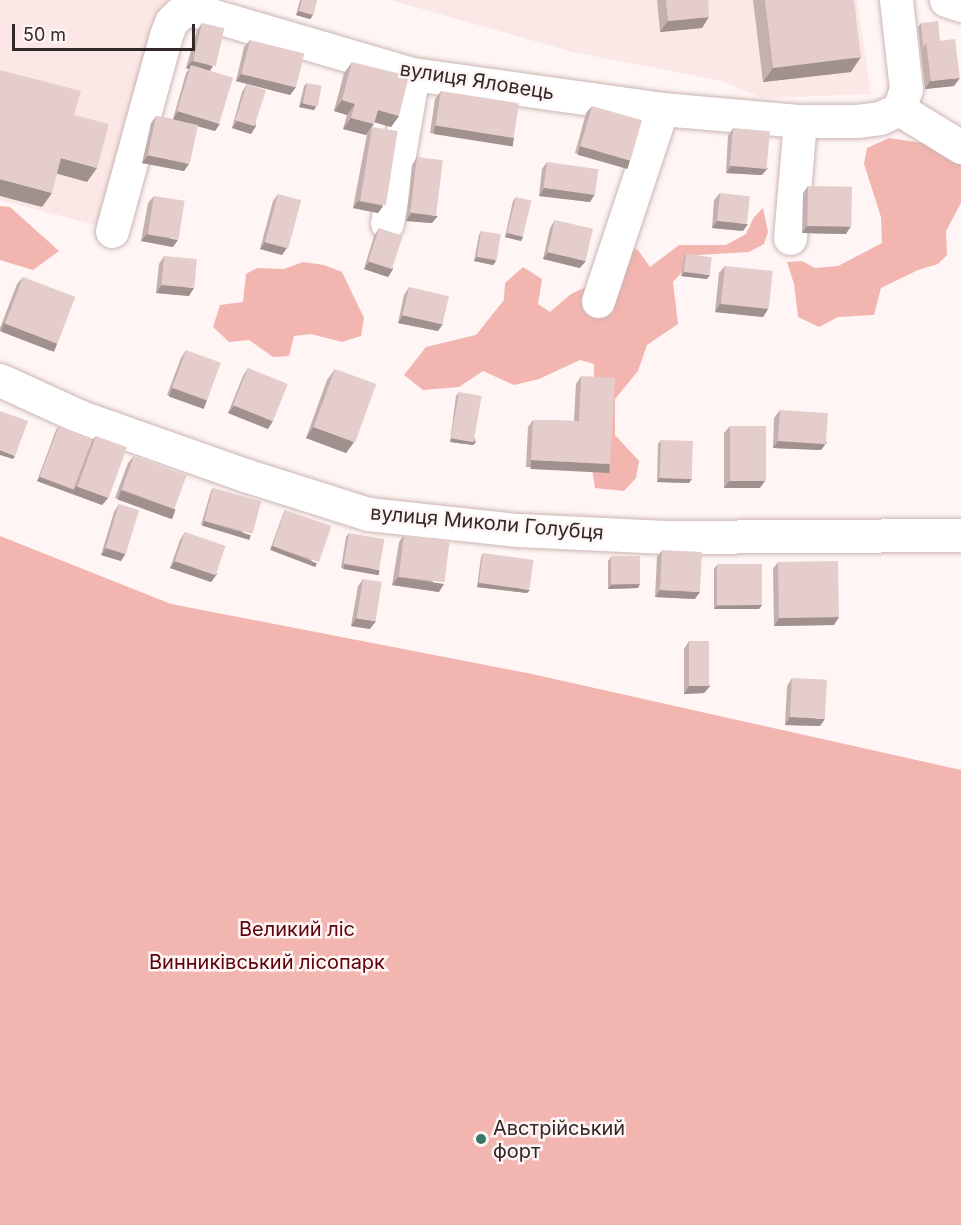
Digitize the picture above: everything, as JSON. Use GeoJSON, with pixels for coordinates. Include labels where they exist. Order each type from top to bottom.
{"type":"FeatureCollection","features":[{"type":"Feature","properties":{"kind":"street"},"geometry":{"type":"LineString","coordinates":[[896,0],[906,89],[899,109],[961,147]]}},
{"type":"Feature","properties":{"kind":"street"},"geometry":{"type":"LineString","coordinates":[[946,0],[961,4]]}},
{"type":"Feature","properties":{"kind":"street","name":"вулиця Яловець"},"geometry":{"type":"LineString","coordinates":[[112,231],[166,35],[171,22],[179,14],[190,9],[200,10],[413,74],[662,109],[800,121],[868,120],[880,118],[899,109]]}},
{"type":"Feature","properties":{"kind":"street"},"geometry":{"type":"LineString","coordinates":[[387,223],[413,74]]}},
{"type":"Feature","properties":{"kind":"street"},"geometry":{"type":"LineString","coordinates":[[598,301],[662,109]]}},
{"type":"Feature","properties":{"kind":"street"},"geometry":{"type":"LineString","coordinates":[[790,238],[800,121]]}},
{"type":"Feature","properties":{"kind":"street","name":"вулиця Миколи Голубця"},"geometry":{"type":"LineString","coordinates":[[0,380],[92,421],[249,476],[368,514],[518,530],[666,537],[961,535]]}},
{"type":"Feature","properties":{"kind":"shaded area"},"geometry":{"type":"Polygon","coordinates":[[[0,0],[168,0],[100,226],[0,200],[0,0]]]}},
{"type":"Feature","properties":{"kind":"shaded area"},"geometry":{"type":"Polygon","coordinates":[[[390,0],[857,0],[871,94],[762,98],[722,81],[573,52],[390,0]]]}},
{"type":"Feature","properties":{"kind":"green space"},"geometry":{"type":"Polygon","coordinates":[[[889,138],[929,144],[961,163],[961,203],[946,231],[947,255],[938,264],[918,270],[881,288],[874,315],[838,317],[819,327],[798,317],[794,284],[787,262],[802,261],[815,268],[838,266],[882,243],[881,217],[864,164],[867,148],[889,138]]]}},
{"type":"Feature","properties":{"kind":"green space"},"geometry":{"type":"Polygon","coordinates":[[[0,206],[10,207],[59,251],[33,270],[0,260],[0,206]]]}},
{"type":"Feature","properties":{"kind":"green space"},"geometry":{"type":"Polygon","coordinates":[[[763,208],[768,232],[764,244],[749,252],[697,255],[673,282],[678,324],[647,345],[638,371],[615,399],[615,435],[639,461],[636,478],[624,491],[595,488],[592,469],[594,364],[580,360],[539,379],[514,385],[483,371],[459,387],[423,390],[404,375],[426,347],[476,335],[504,300],[505,283],[523,267],[542,279],[538,304],[550,312],[571,294],[586,287],[616,241],[638,250],[650,267],[679,245],[726,245],[746,234],[754,217],[763,208]]]}},
{"type":"Feature","properties":{"kind":"green space"},"geometry":{"type":"Polygon","coordinates":[[[303,262],[324,265],[342,272],[364,318],[361,336],[342,342],[311,334],[294,336],[289,356],[273,357],[249,340],[229,342],[213,327],[220,305],[243,302],[246,274],[257,268],[284,269],[303,262]]]}},
{"type":"Feature","properties":{"kind":"green space","name":"Великий ліс"},"geometry":{"type":"Polygon","coordinates":[[[0,536],[171,604],[532,674],[961,770],[961,1225],[0,1225],[0,536]]]}},
{"type":"Feature","properties":{"kind":"building"},"geometry":{"type":"Polygon","coordinates":[[[302,0],[317,0],[313,15],[299,11],[302,0]]]}},
{"type":"Feature","properties":{"kind":"building"},"geometry":{"type":"Polygon","coordinates":[[[666,0],[708,0],[709,17],[668,21],[666,0]]]}},
{"type":"Feature","properties":{"kind":"building"},"geometry":{"type":"Polygon","coordinates":[[[765,0],[854,0],[861,57],[773,68],[765,0]]]}},
{"type":"Feature","properties":{"kind":"building"},"geometry":{"type":"Polygon","coordinates":[[[938,21],[940,41],[926,43],[923,47],[921,23],[938,21]]]}},
{"type":"Feature","properties":{"kind":"building"},"geometry":{"type":"Polygon","coordinates":[[[202,23],[224,28],[216,66],[193,61],[202,23]]]}},
{"type":"Feature","properties":{"kind":"building"},"geometry":{"type":"Polygon","coordinates":[[[955,39],[960,78],[931,81],[926,43],[955,39]]]}},
{"type":"Feature","properties":{"kind":"building"},"geometry":{"type":"Polygon","coordinates":[[[250,40],[304,54],[296,88],[242,74],[250,40]]]}},
{"type":"Feature","properties":{"kind":"building"},"geometry":{"type":"Polygon","coordinates":[[[352,62],[409,76],[399,116],[378,110],[374,124],[351,118],[355,104],[342,100],[352,62]]]}},
{"type":"Feature","properties":{"kind":"building"},"geometry":{"type":"Polygon","coordinates":[[[191,65],[233,78],[219,124],[177,111],[191,65]]]}},
{"type":"Feature","properties":{"kind":"building"},"geometry":{"type":"Polygon","coordinates":[[[0,70],[81,91],[74,115],[109,124],[97,168],[61,158],[52,193],[0,179],[0,70]]]}},
{"type":"Feature","properties":{"kind":"building"},"geometry":{"type":"Polygon","coordinates":[[[307,83],[322,86],[318,106],[303,104],[307,83]]]}},
{"type":"Feature","properties":{"kind":"building"},"geometry":{"type":"Polygon","coordinates":[[[247,84],[266,90],[254,126],[235,120],[247,84]]]}},
{"type":"Feature","properties":{"kind":"building"},"geometry":{"type":"Polygon","coordinates":[[[441,91],[519,103],[514,138],[436,126],[441,91]]]}},
{"type":"Feature","properties":{"kind":"building"},"geometry":{"type":"Polygon","coordinates":[[[592,106],[642,120],[630,161],[580,146],[592,106]]]}},
{"type":"Feature","properties":{"kind":"building"},"geometry":{"type":"Polygon","coordinates":[[[156,116],[198,125],[190,164],[148,155],[156,116]]]}},
{"type":"Feature","properties":{"kind":"building"},"geometry":{"type":"Polygon","coordinates":[[[372,127],[398,131],[386,205],[360,201],[372,127]]]}},
{"type":"Feature","properties":{"kind":"building"},"geometry":{"type":"Polygon","coordinates":[[[733,128],[770,131],[767,169],[730,166],[733,128]]]}},
{"type":"Feature","properties":{"kind":"building"},"geometry":{"type":"Polygon","coordinates":[[[417,157],[443,160],[436,216],[410,213],[417,157]]]}},
{"type":"Feature","properties":{"kind":"building"},"geometry":{"type":"Polygon","coordinates":[[[547,162],[598,169],[595,195],[543,188],[547,162]]]}},
{"type":"Feature","properties":{"kind":"building"},"geometry":{"type":"Polygon","coordinates":[[[808,186],[852,187],[851,227],[807,226],[808,186]]]}},
{"type":"Feature","properties":{"kind":"building"},"geometry":{"type":"Polygon","coordinates":[[[720,193],[750,196],[747,224],[717,221],[720,193]]]}},
{"type":"Feature","properties":{"kind":"building"},"geometry":{"type":"Polygon","coordinates":[[[278,194],[301,200],[288,249],[265,242],[278,194]]]}},
{"type":"Feature","properties":{"kind":"building"},"geometry":{"type":"Polygon","coordinates":[[[154,196],[185,201],[179,239],[148,235],[154,196]]]}},
{"type":"Feature","properties":{"kind":"building"},"geometry":{"type":"Polygon","coordinates":[[[516,197],[532,201],[523,237],[507,233],[516,197]]]}},
{"type":"Feature","properties":{"kind":"building"},"geometry":{"type":"Polygon","coordinates":[[[555,220],[593,229],[586,261],[548,252],[555,220]]]}},
{"type":"Feature","properties":{"kind":"building"},"geometry":{"type":"Polygon","coordinates":[[[379,228],[403,236],[392,269],[368,261],[379,228]]]}},
{"type":"Feature","properties":{"kind":"building"},"geometry":{"type":"Polygon","coordinates":[[[481,231],[501,234],[497,260],[477,257],[481,231]]]}},
{"type":"Feature","properties":{"kind":"building"},"geometry":{"type":"Polygon","coordinates":[[[686,254],[712,257],[710,275],[684,272],[686,254]]]}},
{"type":"Feature","properties":{"kind":"building"},"geometry":{"type":"Polygon","coordinates":[[[164,256],[197,259],[194,288],[161,285],[164,256]]]}},
{"type":"Feature","properties":{"kind":"building"},"geometry":{"type":"Polygon","coordinates":[[[725,266],[773,271],[769,309],[721,304],[725,266]]]}},
{"type":"Feature","properties":{"kind":"building"},"geometry":{"type":"Polygon","coordinates":[[[23,277],[75,297],[57,344],[5,324],[23,277]]]}},
{"type":"Feature","properties":{"kind":"building"},"geometry":{"type":"Polygon","coordinates":[[[409,287],[449,296],[442,324],[402,315],[409,287]]]}},
{"type":"Feature","properties":{"kind":"building"},"geometry":{"type":"Polygon","coordinates":[[[186,350],[221,363],[207,400],[172,388],[186,350]]]}},
{"type":"Feature","properties":{"kind":"building"},"geometry":{"type":"Polygon","coordinates":[[[248,368],[288,384],[273,421],[233,405],[248,368]]]}},
{"type":"Feature","properties":{"kind":"building"},"geometry":{"type":"Polygon","coordinates":[[[335,369],[376,384],[355,442],[314,427],[335,369]]]}},
{"type":"Feature","properties":{"kind":"building"},"geometry":{"type":"Polygon","coordinates":[[[581,376],[615,378],[610,464],[531,460],[533,420],[579,421],[581,376]]]}},
{"type":"Feature","properties":{"kind":"building"},"geometry":{"type":"Polygon","coordinates":[[[459,392],[482,396],[473,442],[451,438],[459,392]]]}},
{"type":"Feature","properties":{"kind":"building"},"geometry":{"type":"Polygon","coordinates":[[[780,410],[828,413],[826,444],[778,441],[780,410]]]}},
{"type":"Feature","properties":{"kind":"building"},"geometry":{"type":"Polygon","coordinates":[[[0,411],[28,421],[15,456],[0,450],[0,411]]]}},
{"type":"Feature","properties":{"kind":"building"},"geometry":{"type":"Polygon","coordinates":[[[59,426],[93,439],[73,489],[40,476],[59,426]]]}},
{"type":"Feature","properties":{"kind":"building"},"geometry":{"type":"Polygon","coordinates":[[[730,426],[766,426],[766,481],[730,481],[730,426]]]}},
{"type":"Feature","properties":{"kind":"building"},"geometry":{"type":"Polygon","coordinates":[[[96,436],[127,447],[109,498],[78,487],[96,436]]]}},
{"type":"Feature","properties":{"kind":"building"},"geometry":{"type":"Polygon","coordinates":[[[661,440],[693,441],[692,479],[660,478],[661,440]]]}},
{"type":"Feature","properties":{"kind":"building"},"geometry":{"type":"Polygon","coordinates":[[[134,456],[187,475],[174,509],[122,490],[134,456]]]}},
{"type":"Feature","properties":{"kind":"building"},"geometry":{"type":"Polygon","coordinates":[[[213,488],[261,501],[252,534],[204,521],[213,488]]]}},
{"type":"Feature","properties":{"kind":"building"},"geometry":{"type":"Polygon","coordinates":[[[119,504],[139,510],[126,554],[106,548],[119,504]]]}},
{"type":"Feature","properties":{"kind":"building"},"geometry":{"type":"Polygon","coordinates":[[[285,510],[331,526],[319,562],[273,546],[285,510]]]}},
{"type":"Feature","properties":{"kind":"building"},"geometry":{"type":"Polygon","coordinates":[[[185,532],[226,546],[216,575],[175,561],[185,532]]]}},
{"type":"Feature","properties":{"kind":"building"},"geometry":{"type":"Polygon","coordinates":[[[349,533],[384,539],[379,570],[344,564],[349,533]]]}},
{"type":"Feature","properties":{"kind":"building"},"geometry":{"type":"Polygon","coordinates":[[[404,535],[450,541],[445,582],[399,577],[404,535]]]}},
{"type":"Feature","properties":{"kind":"building"},"geometry":{"type":"Polygon","coordinates":[[[662,550],[702,552],[700,592],[660,590],[662,550]]]}},
{"type":"Feature","properties":{"kind":"building"},"geometry":{"type":"Polygon","coordinates":[[[483,553],[534,560],[529,590],[479,583],[483,553]]]}},
{"type":"Feature","properties":{"kind":"building"},"geometry":{"type":"Polygon","coordinates":[[[611,556],[640,556],[640,584],[611,584],[611,556]]]}},
{"type":"Feature","properties":{"kind":"building"},"geometry":{"type":"Polygon","coordinates":[[[838,561],[839,617],[779,618],[778,562],[838,561]]]}},
{"type":"Feature","properties":{"kind":"building"},"geometry":{"type":"Polygon","coordinates":[[[717,564],[762,564],[762,605],[717,605],[717,564]]]}},
{"type":"Feature","properties":{"kind":"building"},"geometry":{"type":"Polygon","coordinates":[[[363,579],[382,582],[376,621],[357,619],[363,579]]]}},
{"type":"Feature","properties":{"kind":"building"},"geometry":{"type":"Polygon","coordinates":[[[689,641],[709,641],[709,686],[689,686],[689,641]]]}},
{"type":"Feature","properties":{"kind":"building"},"geometry":{"type":"Polygon","coordinates":[[[792,678],[827,680],[825,719],[790,717],[792,678]]]}},
{"type":"Feature","properties":{"kind":"place","name":"Австрійський форт"},"geometry":{"type":"Point","coordinates":[481,1139]}},
{"type":"Feature","properties":{"kind":"park label","name":"Винниківський лісопарк"},"geometry":{"type":"Point","coordinates":[267,962]}}]}
